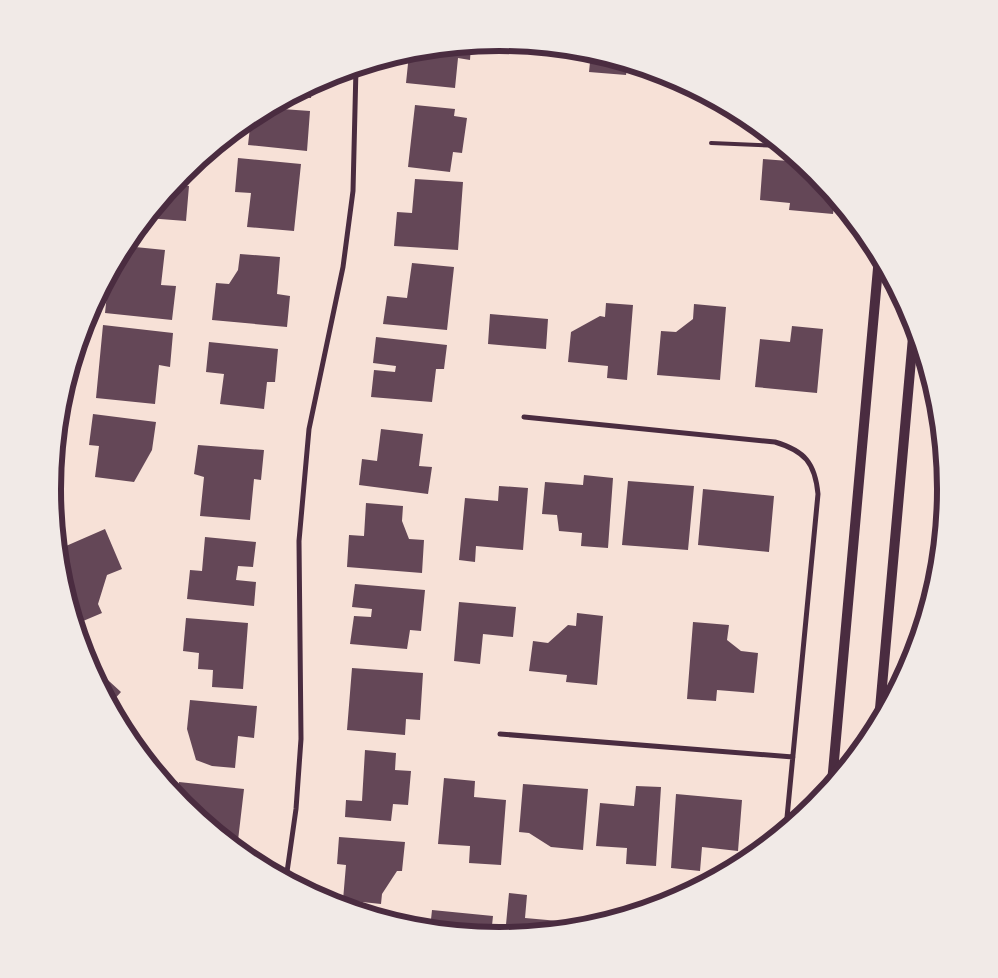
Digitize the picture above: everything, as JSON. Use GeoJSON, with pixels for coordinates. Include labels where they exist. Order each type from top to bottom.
{"type":"FeatureCollection","features":[{"type":"Feature","properties":{"kind":"main road"},"geometry":{"type":"LineString","coordinates":[[833,772],[878,270]]}},
{"type":"Feature","properties":{"kind":"main road"},"geometry":{"type":"LineString","coordinates":[[880,704],[912,344]]}},
{"type":"Feature","properties":{"kind":"street"},"geometry":{"type":"LineString","coordinates":[[287,872],[296,809],[301,739],[299,542],[309,429],[343,267],[353,191],[356,75]]}},
{"type":"Feature","properties":{"kind":"street"},"geometry":{"type":"LineString","coordinates":[[524,417],[775,442],[792,447],[807,459],[816,475],[818,494],[787,819]]}},
{"type":"Feature","properties":{"kind":"street"},"geometry":{"type":"LineString","coordinates":[[500,734],[793,757]]}},
{"type":"Feature","properties":{"kind":"lane"},"geometry":{"type":"LineString","coordinates":[[711,143],[769,145]]}},
{"type":"Feature","properties":{"kind":"building"},"geometry":{"type":"Polygon","coordinates":[[[471,52],[470,60],[458,58],[455,88],[406,83],[408,61],[471,52]]]}},
{"type":"Feature","properties":{"kind":"building"},"geometry":{"type":"Polygon","coordinates":[[[590,61],[627,70],[626,75],[589,72],[590,61]]]}},
{"type":"Feature","properties":{"kind":"building"},"geometry":{"type":"Polygon","coordinates":[[[311,93],[311,98],[303,97],[311,93]]]}},
{"type":"Feature","properties":{"kind":"building"},"geometry":{"type":"Polygon","coordinates":[[[415,105],[455,109],[454,116],[467,118],[462,153],[453,152],[450,172],[408,167],[415,105]]]}},
{"type":"Feature","properties":{"kind":"building"},"geometry":{"type":"Polygon","coordinates":[[[282,109],[310,111],[307,151],[248,145],[250,130],[282,109]]]}},
{"type":"Feature","properties":{"kind":"building"},"geometry":{"type":"Polygon","coordinates":[[[238,158],[301,164],[294,231],[247,227],[251,193],[235,192],[238,158]]]}},
{"type":"Feature","properties":{"kind":"building"},"geometry":{"type":"Polygon","coordinates":[[[763,159],[789,161],[828,200],[834,207],[833,214],[789,210],[790,203],[760,200],[763,159]]]}},
{"type":"Feature","properties":{"kind":"building"},"geometry":{"type":"Polygon","coordinates":[[[415,179],[463,182],[458,250],[394,246],[397,212],[412,213],[415,179]]]}},
{"type":"Feature","properties":{"kind":"building"},"geometry":{"type":"Polygon","coordinates":[[[183,186],[189,186],[186,221],[155,219],[183,186]]]}},
{"type":"Feature","properties":{"kind":"building"},"geometry":{"type":"Polygon","coordinates":[[[134,247],[165,250],[161,285],[176,286],[172,320],[105,313],[107,293],[134,247]]]}},
{"type":"Feature","properties":{"kind":"building"},"geometry":{"type":"Polygon","coordinates":[[[240,254],[280,257],[277,294],[290,296],[287,327],[212,320],[216,283],[229,284],[238,270],[240,254]]]}},
{"type":"Feature","properties":{"kind":"building"},"geometry":{"type":"Polygon","coordinates":[[[412,263],[454,267],[447,330],[383,324],[387,296],[407,298],[412,263]]]}},
{"type":"Feature","properties":{"kind":"building"},"geometry":{"type":"Polygon","coordinates":[[[606,303],[633,305],[627,380],[607,378],[608,366],[568,362],[571,332],[600,316],[605,317],[606,303]]]}},
{"type":"Feature","properties":{"kind":"building"},"geometry":{"type":"Polygon","coordinates":[[[694,304],[726,307],[720,380],[657,375],[661,331],[676,332],[693,319],[694,304]]]}},
{"type":"Feature","properties":{"kind":"building"},"geometry":{"type":"Polygon","coordinates":[[[490,314],[548,319],[546,349],[488,344],[490,314]]]}},
{"type":"Feature","properties":{"kind":"building"},"geometry":{"type":"Polygon","coordinates":[[[103,325],[173,333],[170,367],[159,365],[155,404],[96,398],[103,325]]]}},
{"type":"Feature","properties":{"kind":"building"},"geometry":{"type":"Polygon","coordinates":[[[792,326],[823,329],[817,393],[755,387],[760,339],[790,342],[792,326]]]}},
{"type":"Feature","properties":{"kind":"building"},"geometry":{"type":"Polygon","coordinates":[[[376,337],[447,345],[444,369],[436,369],[432,402],[371,397],[374,370],[395,372],[396,366],[373,363],[376,337]]]}},
{"type":"Feature","properties":{"kind":"building"},"geometry":{"type":"Polygon","coordinates":[[[209,342],[278,349],[275,382],[267,382],[264,409],[220,404],[224,374],[206,372],[209,342]]]}},
{"type":"Feature","properties":{"kind":"building"},"geometry":{"type":"Polygon","coordinates":[[[93,414],[156,422],[152,450],[134,482],[95,477],[99,446],[89,445],[93,414]]]}},
{"type":"Feature","properties":{"kind":"building"},"geometry":{"type":"Polygon","coordinates":[[[381,429],[423,434],[419,466],[432,467],[428,494],[359,485],[362,459],[377,461],[381,429]]]}},
{"type":"Feature","properties":{"kind":"building"},"geometry":{"type":"Polygon","coordinates":[[[198,445],[264,450],[261,480],[254,479],[250,520],[200,516],[204,477],[194,474],[198,445]]]}},
{"type":"Feature","properties":{"kind":"building"},"geometry":{"type":"Polygon","coordinates":[[[584,475],[613,478],[608,548],[581,546],[582,533],[559,531],[557,515],[542,514],[545,482],[583,485],[584,475]]]}},
{"type":"Feature","properties":{"kind":"building"},"geometry":{"type":"Polygon","coordinates":[[[628,481],[694,486],[688,550],[622,545],[628,481]]]}},
{"type":"Feature","properties":{"kind":"building"},"geometry":{"type":"Polygon","coordinates":[[[499,486],[528,488],[523,550],[476,546],[475,562],[459,560],[465,498],[498,501],[499,486]]]}},
{"type":"Feature","properties":{"kind":"building"},"geometry":{"type":"Polygon","coordinates":[[[703,489],[774,496],[769,552],[698,545],[703,489]]]}},
{"type":"Feature","properties":{"kind":"building"},"geometry":{"type":"Polygon","coordinates":[[[366,503],[403,506],[402,521],[409,539],[424,540],[422,573],[347,567],[349,535],[364,536],[366,503]]]}},
{"type":"Feature","properties":{"kind":"building"},"geometry":{"type":"Polygon","coordinates":[[[105,529],[122,569],[107,575],[98,604],[102,613],[82,622],[65,543],[66,546],[105,529]]]}},
{"type":"Feature","properties":{"kind":"building"},"geometry":{"type":"Polygon","coordinates":[[[205,537],[256,542],[253,567],[238,566],[236,580],[256,582],[254,606],[187,599],[190,570],[202,571],[205,537]]]}},
{"type":"Feature","properties":{"kind":"building"},"geometry":{"type":"Polygon","coordinates":[[[355,584],[425,590],[421,631],[410,630],[407,649],[350,644],[354,616],[371,617],[372,609],[352,607],[355,584]]]}},
{"type":"Feature","properties":{"kind":"building"},"geometry":{"type":"Polygon","coordinates":[[[459,602],[516,607],[513,637],[483,634],[480,664],[454,661],[459,602]]]}},
{"type":"Feature","properties":{"kind":"building"},"geometry":{"type":"Polygon","coordinates":[[[577,613],[603,616],[597,685],[566,682],[567,675],[529,671],[533,641],[548,643],[568,625],[576,626],[577,613]]]}},
{"type":"Feature","properties":{"kind":"building"},"geometry":{"type":"Polygon","coordinates":[[[186,618],[248,623],[243,689],[212,687],[213,670],[198,669],[199,653],[183,651],[186,618]]]}},
{"type":"Feature","properties":{"kind":"building"},"geometry":{"type":"Polygon","coordinates":[[[693,622],[729,625],[727,640],[741,651],[758,653],[754,693],[717,690],[716,701],[687,699],[693,622]]]}},
{"type":"Feature","properties":{"kind":"building"},"geometry":{"type":"Polygon","coordinates":[[[352,668],[423,673],[420,720],[406,719],[405,735],[347,730],[352,668]]]}},
{"type":"Feature","properties":{"kind":"building"},"geometry":{"type":"Polygon","coordinates":[[[103,675],[121,692],[115,699],[103,675]]]}},
{"type":"Feature","properties":{"kind":"building"},"geometry":{"type":"Polygon","coordinates":[[[190,700],[257,706],[254,738],[238,736],[235,768],[212,766],[196,760],[187,729],[190,700]]]}},
{"type":"Feature","properties":{"kind":"building"},"geometry":{"type":"Polygon","coordinates":[[[365,750],[396,753],[395,770],[411,771],[408,805],[393,804],[391,821],[345,817],[346,800],[362,801],[365,750]]]}},
{"type":"Feature","properties":{"kind":"building"},"geometry":{"type":"Polygon","coordinates":[[[444,778],[475,781],[474,797],[506,800],[501,865],[469,863],[470,846],[438,844],[444,778]]]}},
{"type":"Feature","properties":{"kind":"building"},"geometry":{"type":"Polygon","coordinates":[[[179,782],[244,789],[238,840],[210,818],[178,787],[179,782]]]}},
{"type":"Feature","properties":{"kind":"building"},"geometry":{"type":"Polygon","coordinates":[[[523,784],[588,789],[583,850],[551,847],[529,833],[519,832],[523,784]]]}},
{"type":"Feature","properties":{"kind":"building"},"geometry":{"type":"Polygon","coordinates":[[[636,786],[661,787],[656,866],[626,864],[627,848],[596,846],[600,803],[634,806],[636,786]]]}},
{"type":"Feature","properties":{"kind":"building"},"geometry":{"type":"Polygon","coordinates":[[[676,794],[742,800],[738,851],[702,847],[700,871],[671,868],[676,794]]]}},
{"type":"Feature","properties":{"kind":"building"},"geometry":{"type":"Polygon","coordinates":[[[339,837],[405,842],[402,871],[397,871],[382,894],[381,904],[350,901],[343,898],[346,865],[337,864],[339,837]]]}},
{"type":"Feature","properties":{"kind":"building"},"geometry":{"type":"Polygon","coordinates":[[[509,893],[527,895],[525,918],[564,922],[528,926],[506,927],[509,893]]]}},
{"type":"Feature","properties":{"kind":"building"},"geometry":{"type":"Polygon","coordinates":[[[432,910],[493,916],[492,927],[431,921],[432,910]]]}}]}
